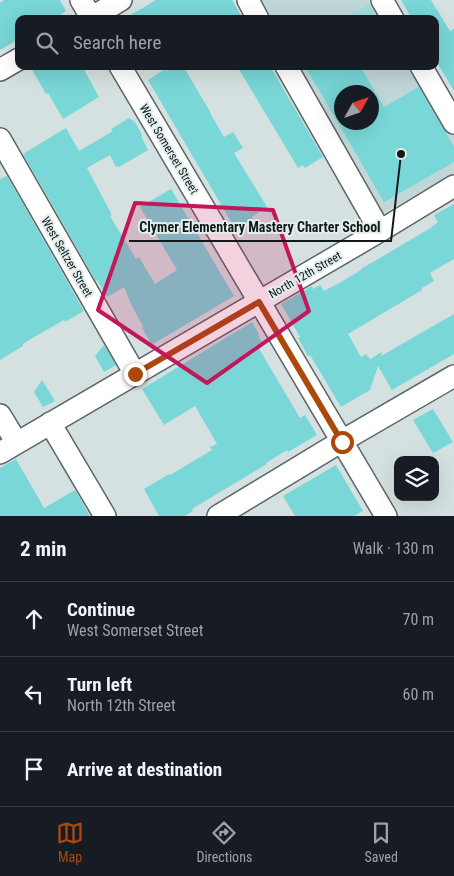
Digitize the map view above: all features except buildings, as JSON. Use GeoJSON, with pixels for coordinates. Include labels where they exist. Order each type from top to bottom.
{"type":"FeatureCollection","features":[{"type":"Feature","properties":{"kind":"street"},"geometry":{"type":"LineString","coordinates":[[88,14],[121,0]]}},
{"type":"Feature","properties":{"kind":"street"},"geometry":{"type":"LineString","coordinates":[[248,0],[256,15]]}},
{"type":"Feature","properties":{"kind":"street"},"geometry":{"type":"LineString","coordinates":[[382,0],[391,15]]}},
{"type":"Feature","properties":{"kind":"street"},"geometry":{"type":"LineString","coordinates":[[0,70],[15,61]]}},
{"type":"Feature","properties":{"kind":"street","name":"West Somerset Street"},"geometry":{"type":"LineString","coordinates":[[122,70],[386,516]]}},
{"type":"Feature","properties":{"kind":"street"},"geometry":{"type":"LineString","coordinates":[[288,70],[380,231]]}},
{"type":"Feature","properties":{"kind":"street"},"geometry":{"type":"LineString","coordinates":[[423,70],[454,123]]}},
{"type":"Feature","properties":{"kind":"street","name":"West Seltzer Street"},"geometry":{"type":"LineString","coordinates":[[0,139],[135,374]]}},
{"type":"Feature","properties":{"kind":"street","name":"North 12th Street"},"geometry":{"type":"LineString","coordinates":[[8,448],[454,186]]}},
{"type":"Feature","properties":{"kind":"street"},"geometry":{"type":"LineString","coordinates":[[218,516],[454,376]]}},
{"type":"Feature","properties":{"kind":"street"},"geometry":{"type":"LineString","coordinates":[[0,415],[8,448]]}},
{"type":"Feature","properties":{"kind":"street"},"geometry":{"type":"LineString","coordinates":[[50,423],[104,516]]}},
{"type":"Feature","properties":{"kind":"highlighted area"},"geometry":{"type":"Polygon","coordinates":[[[135,203],[273,210],[309,311],[207,383],[98,310],[135,203]]]}},
{"type":"Feature","properties":{"kind":"shaded area"},"geometry":{"type":"Polygon","coordinates":[[[258,0],[376,0],[385,15],[267,15],[258,0]]]}},
{"type":"Feature","properties":{"kind":"shaded area"},"geometry":{"type":"Polygon","coordinates":[[[369,4],[376,15],[353,15],[352,13],[369,4]]]}},
{"type":"Feature","properties":{"kind":"shaded area"},"geometry":{"type":"Polygon","coordinates":[[[299,70],[417,70],[454,134],[454,173],[382,214],[299,70]]]}},
{"type":"Feature","properties":{"kind":"place","name":"Clymer Elementary Mastery Charter School"},"geometry":{"type":"Point","coordinates":[401,154]}},
{"type":"Feature","properties":{"kind":"route"},"geometry":{"type":"LineString","coordinates":[[135,374],[259,302],[342,442]]}}]}
